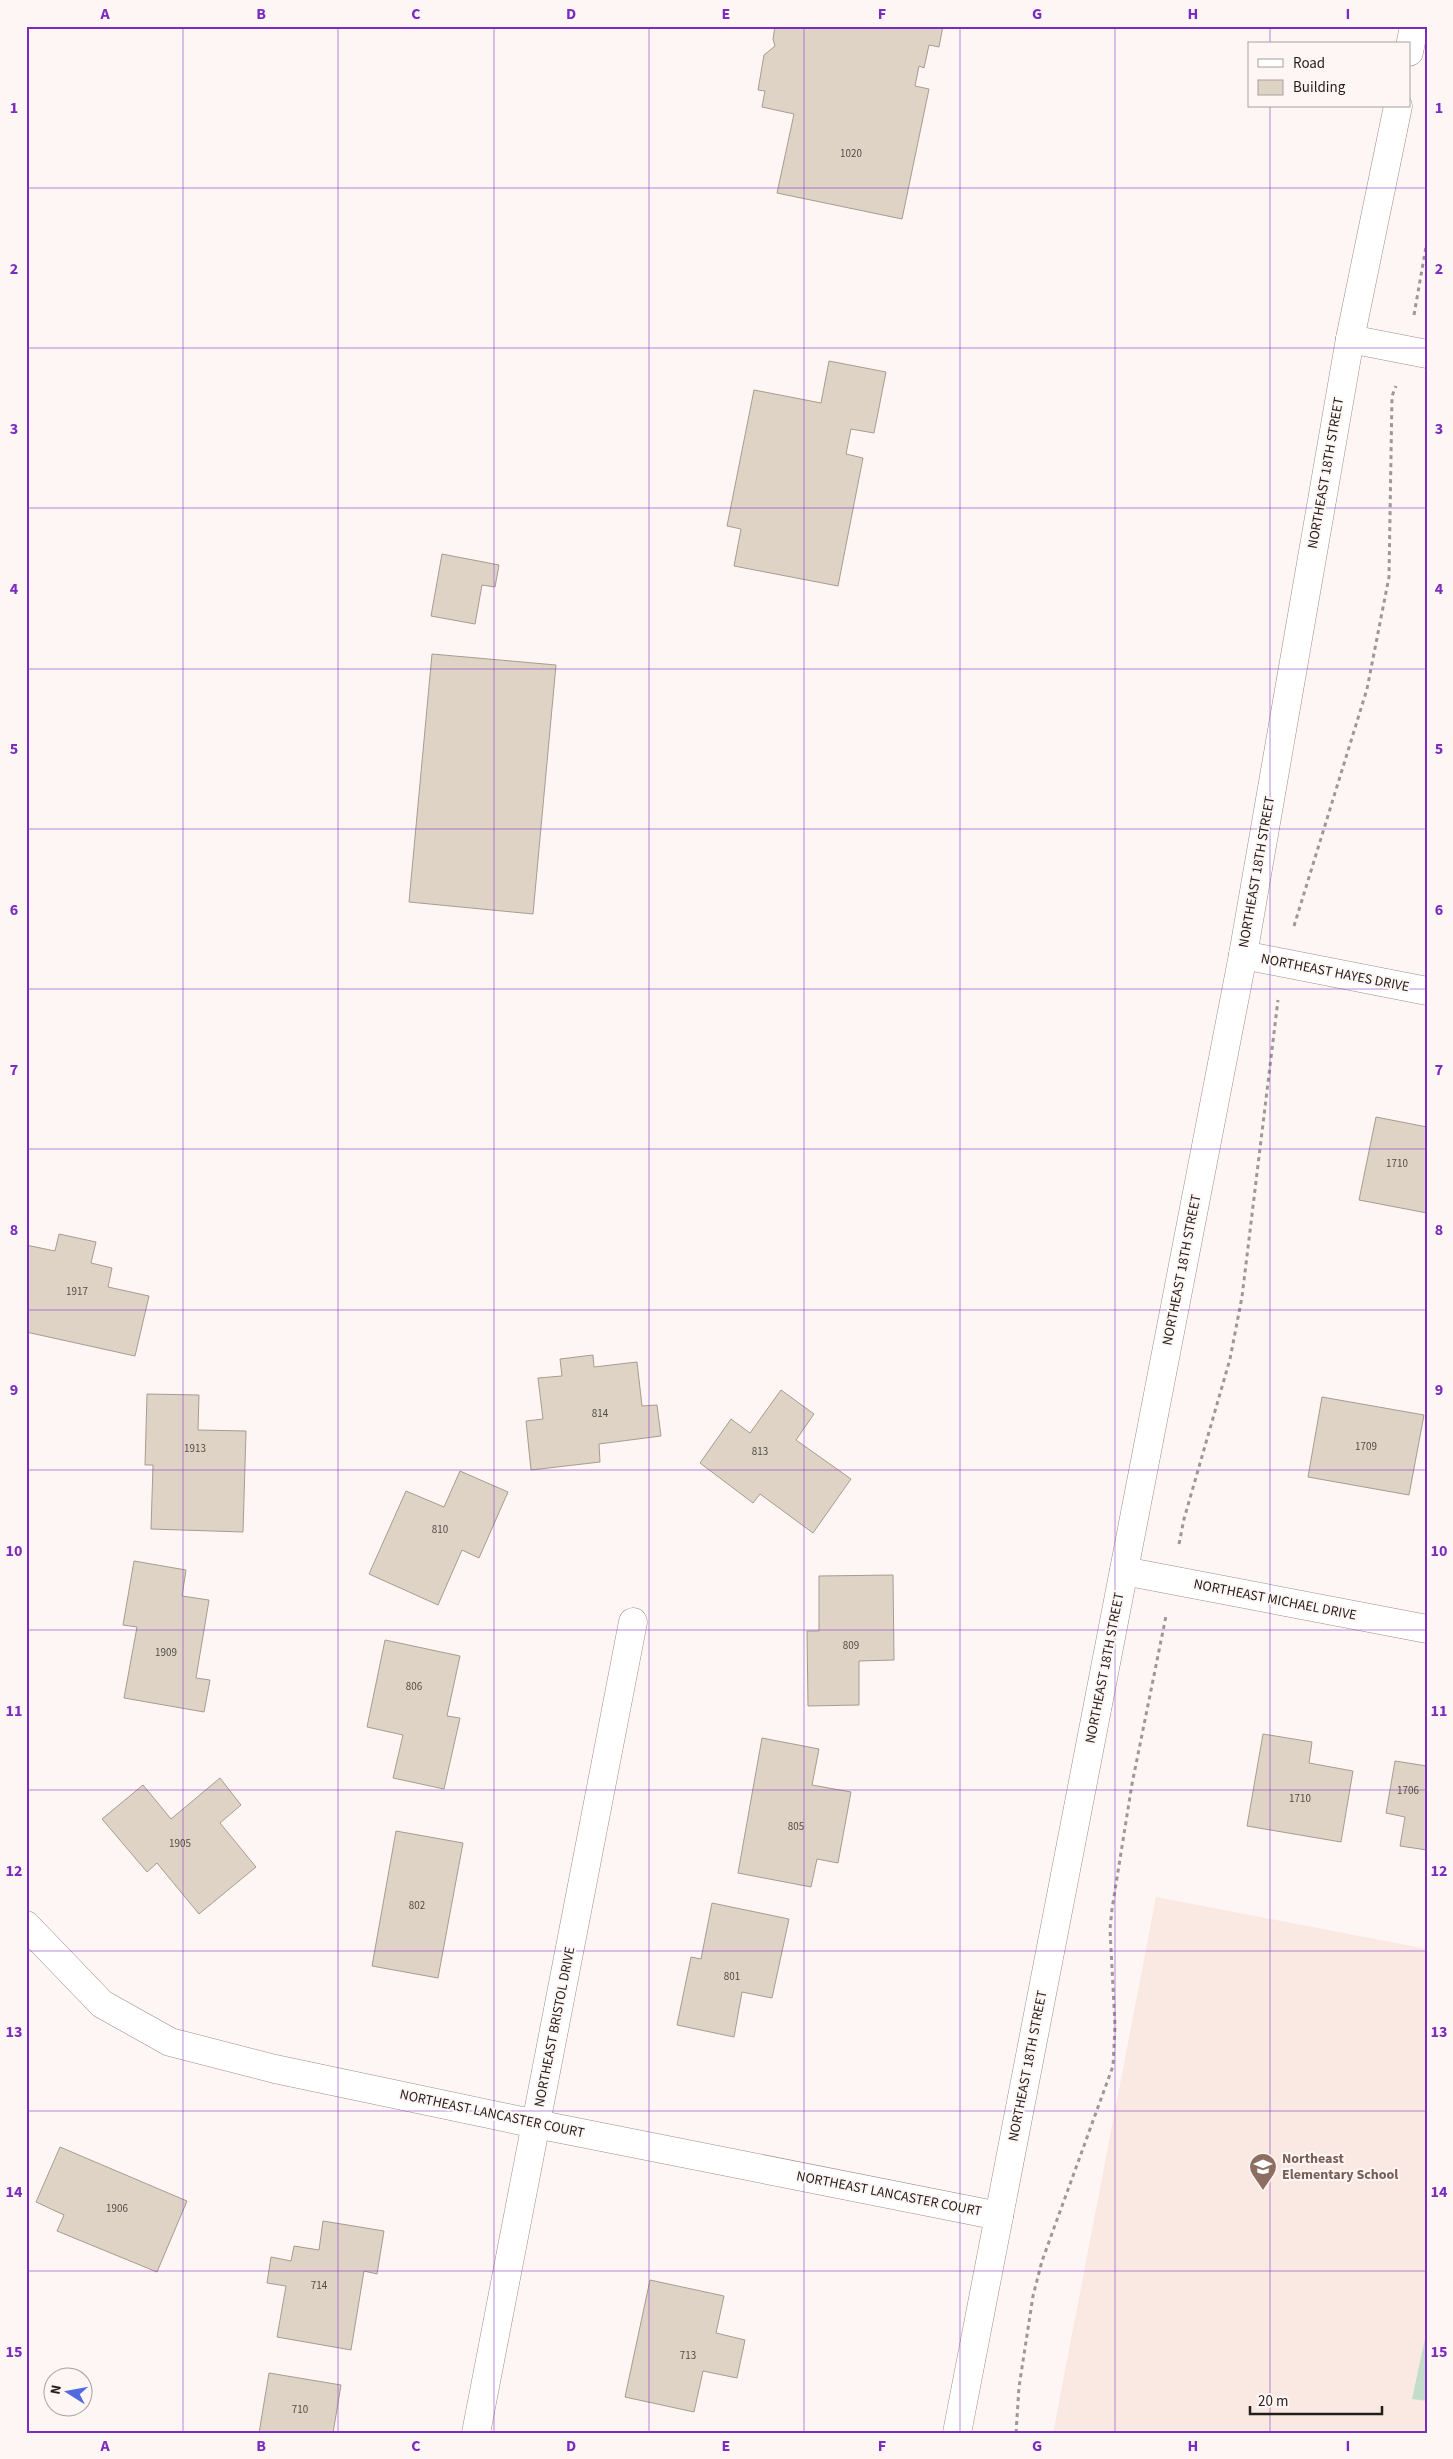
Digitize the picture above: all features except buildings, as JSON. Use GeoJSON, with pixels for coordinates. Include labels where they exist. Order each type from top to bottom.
{"type":"FeatureCollection","features":[{"type":"Feature","properties":{"kind":"street"},"geometry":{"type":"LineString","coordinates":[[1410,47],[1414,26]]}},
{"type":"Feature","properties":{"kind":"street","name":"NORTHEAST 18TH STREET"},"geometry":{"type":"LineString","coordinates":[[957,2433],[1243,955],[1350,339],[1398,108]]}},
{"type":"Feature","properties":{"kind":"street"},"geometry":{"type":"LineString","coordinates":[[1350,339],[1417,352]]}},
{"type":"Feature","properties":{"kind":"street","name":"NORTHEAST HAYES DRIVE"},"geometry":{"type":"LineString","coordinates":[[1243,955],[1427,991]]}},
{"type":"Feature","properties":{"kind":"street","name":"NORTHEAST MICHAEL DRIVE"},"geometry":{"type":"LineString","coordinates":[[1124,1571],[1427,1629]]}},
{"type":"Feature","properties":{"kind":"street","name":"NORTHEAST BRISTOL DRIVE"},"geometry":{"type":"LineString","coordinates":[[476,2433],[633,1622]]}},
{"type":"Feature","properties":{"kind":"street","name":"NORTHEAST LANCASTER COURT"},"geometry":{"type":"LineString","coordinates":[[26,1925],[102,2004],[170,2042],[276,2069],[536,2124],[999,2216]]}},
{"type":"Feature","properties":{"kind":"path"},"geometry":{"type":"LineString","coordinates":[[1016,2433],[1019,2387],[1033,2296],[1042,2260],[1113,2066],[1115,2026],[1110,1929],[1132,1784],[1184,1520],[1230,1359],[1242,1297],[1283,963],[1367,689],[1389,577],[1392,396],[1417,352],[1427,242]]}},
{"type":"Feature","properties":{"kind":"shaded area","name":"Northeast Elementary School"},"geometry":{"type":"Polygon","coordinates":[[[1156,1897],[1427,1949],[1427,2433],[1053,2433],[1156,1897]]]}},
{"type":"Feature","properties":{"kind":"green space"},"geometry":{"type":"Polygon","coordinates":[[[1427,2329],[1427,2401],[1412,2399],[1427,2329]]]}},
{"type":"Feature","properties":{"kind":"place","name":"Northeast Elementary School"},"geometry":{"type":"Point","coordinates":[1263,2191]}}]}
